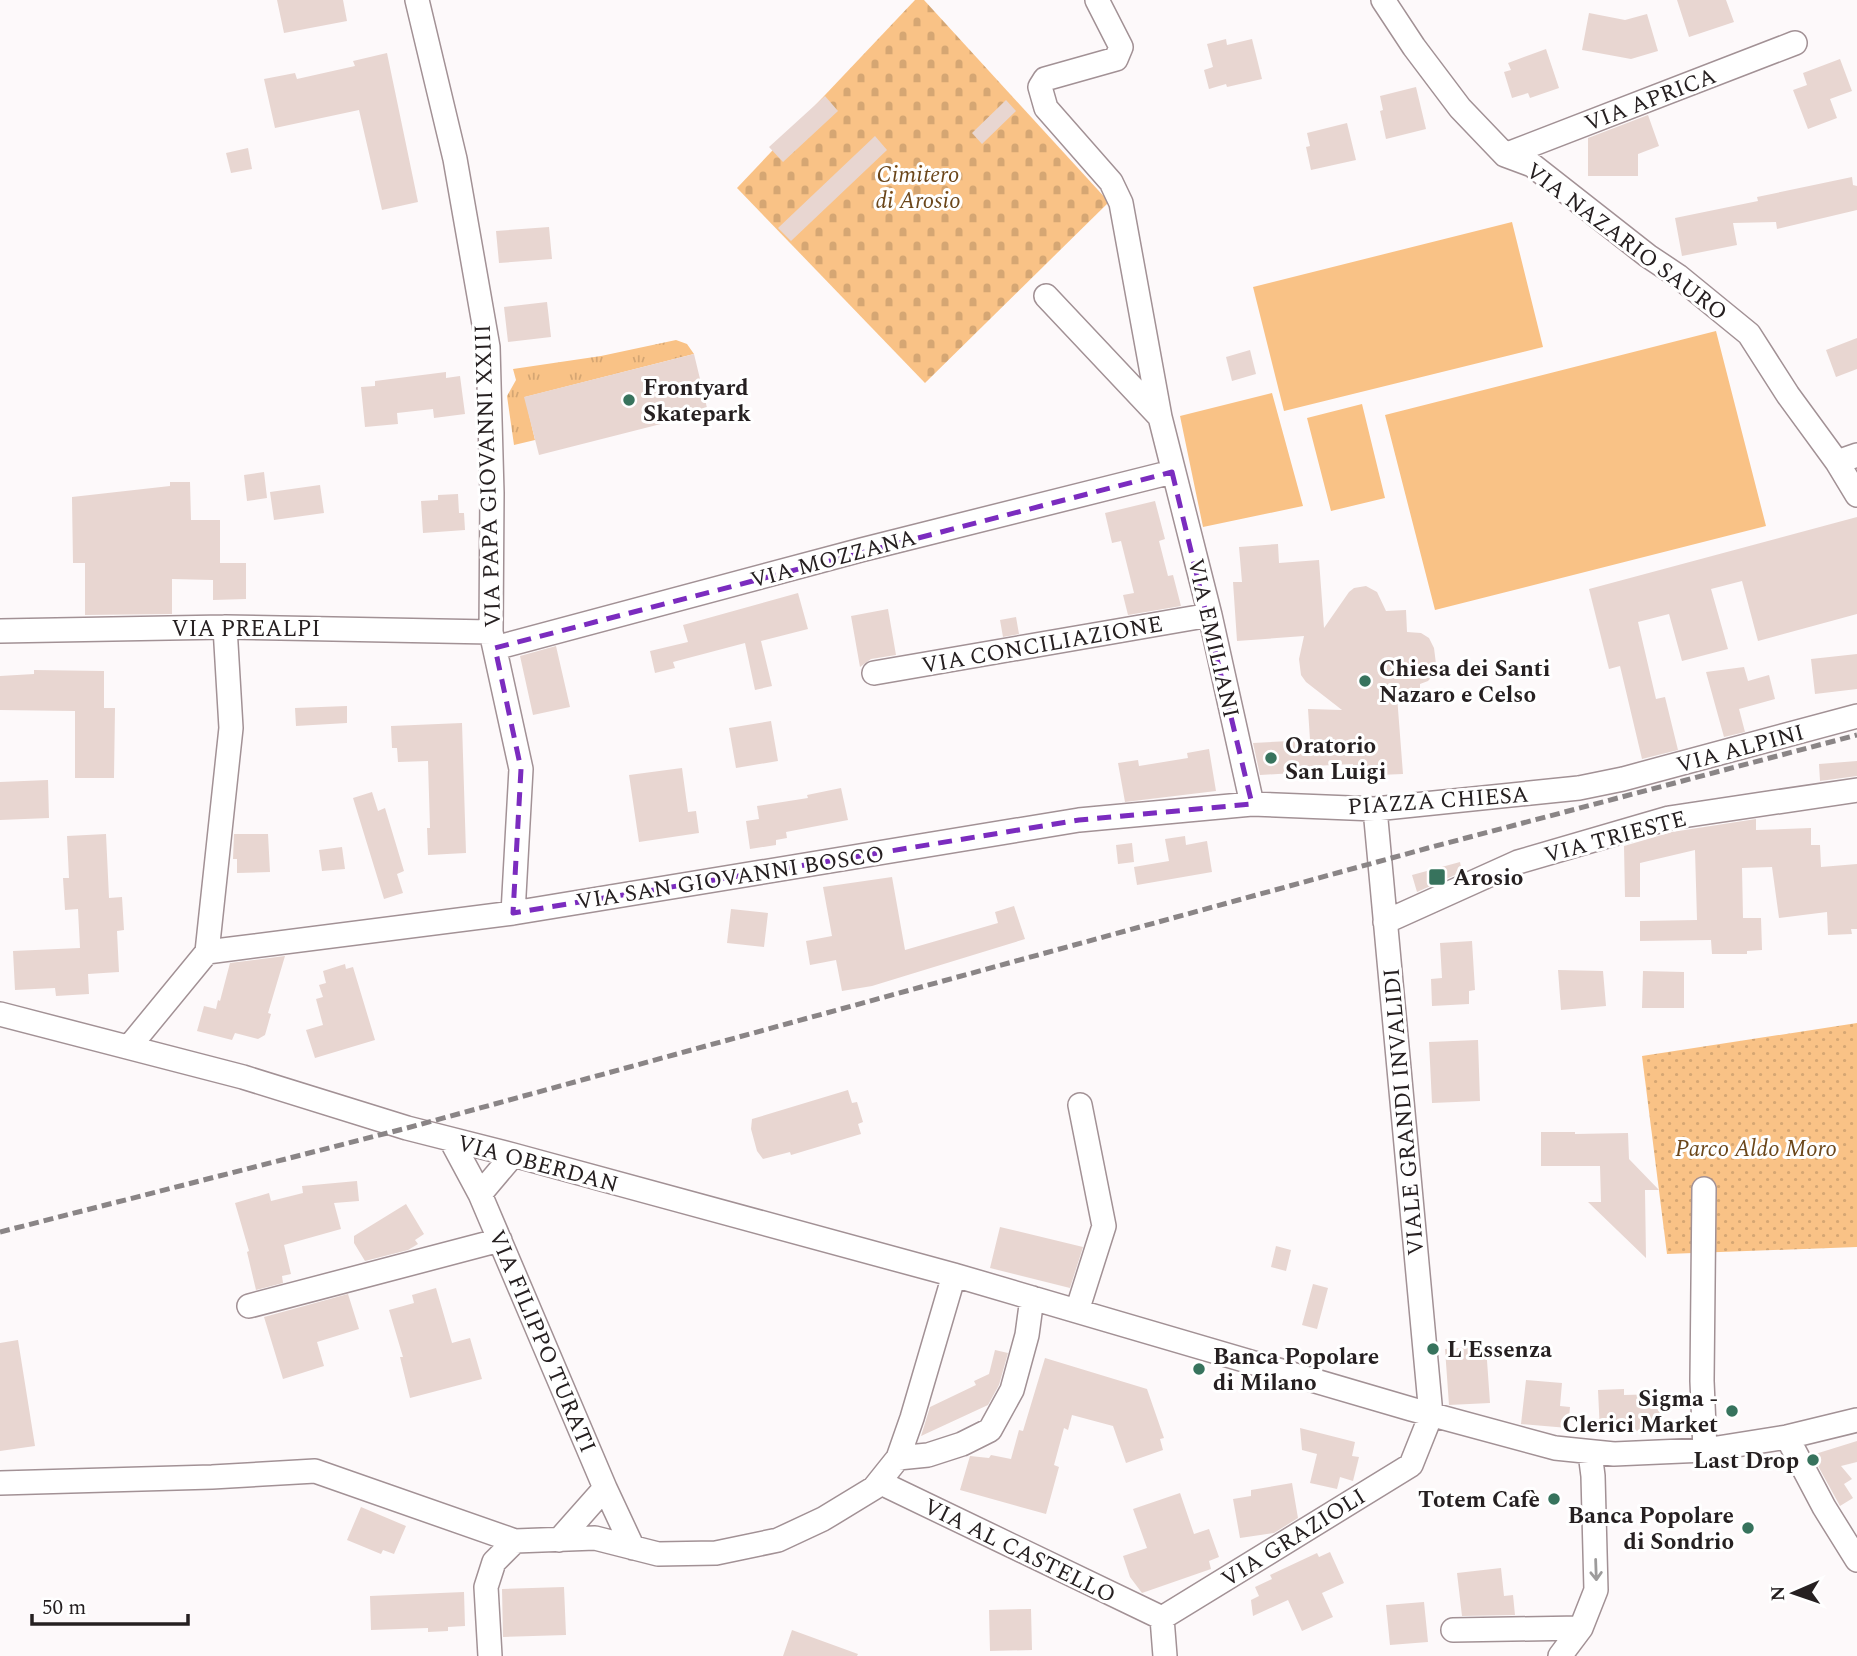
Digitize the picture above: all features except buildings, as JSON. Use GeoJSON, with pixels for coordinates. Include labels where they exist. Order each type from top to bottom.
{"type":"FeatureCollection","features":[{"type":"Feature","properties":{"kind":"street","name":"VIA PAPA GIOVANNI XXIII"},"geometry":{"type":"LineString","coordinates":[[417,0],[455,159],[488,347],[493,640],[521,769],[513,913]]}},
{"type":"Feature","properties":{"kind":"street","name":"VIA EMILIANI"},"geometry":{"type":"LineString","coordinates":[[1097,0],[1121,47],[1116,58],[1045,79],[1040,87],[1046,108],[1111,182],[1121,203],[1160,417],[1210,615],[1252,804]]}},
{"type":"Feature","properties":{"kind":"street","name":"VIA NAZARIO SAURO"},"geometry":{"type":"LineString","coordinates":[[1383,0],[1460,108],[1505,155],[1532,165],[1648,256],[1678,276],[1749,334],[1788,395],[1847,459],[1857,495]]}},
{"type":"Feature","properties":{"kind":"street","name":"VIA APRICA"},"geometry":{"type":"LineString","coordinates":[[1505,155],[1795,43]]}},
{"type":"Feature","properties":{"kind":"street"},"geometry":{"type":"LineString","coordinates":[[1046,296],[1160,417]]}},
{"type":"Feature","properties":{"kind":"street","name":"VIA MOZZANA"},"geometry":{"type":"LineString","coordinates":[[493,640],[1172,472]]}},
{"type":"Feature","properties":{"kind":"street","name":"VIA CONCILIAZIONE"},"geometry":{"type":"LineString","coordinates":[[874,673],[1210,615]]}},
{"type":"Feature","properties":{"kind":"street","name":"VIA PREALPI"},"geometry":{"type":"LineString","coordinates":[[0,631],[225,627],[493,640]]}},
{"type":"Feature","properties":{"kind":"street"},"geometry":{"type":"LineString","coordinates":[[129,1047],[207,952],[231,728],[225,627]]}},
{"type":"Feature","properties":{"kind":"street","name":"VIA ALPINI"},"geometry":{"type":"LineString","coordinates":[[1623,779],[1857,716]]}},
{"type":"Feature","properties":{"kind":"street","name":"PIAZZA CHIESA"},"geometry":{"type":"LineString","coordinates":[[1252,804],[1375,809],[1579,788],[1623,779]]}},
{"type":"Feature","properties":{"kind":"street","name":"VIA TRIESTE"},"geometry":{"type":"LineString","coordinates":[[1385,922],[1518,862],[1669,818],[1857,790]]}},
{"type":"Feature","properties":{"kind":"street","name":"VIA SAN GIOVANNI BOSCO"},"geometry":{"type":"LineString","coordinates":[[207,952],[513,913],[1079,820],[1252,804]]}},
{"type":"Feature","properties":{"kind":"street","name":"VIALE GRANDI INVALIDI"},"geometry":{"type":"LineString","coordinates":[[1375,809],[1431,1415]]}},
{"type":"Feature","properties":{"kind":"street","name":"VIA OBERDAN"},"geometry":{"type":"LineString","coordinates":[[0,1014],[243,1077],[407,1128],[954,1275],[1431,1415],[1555,1448],[1590,1453],[1705,1450],[1787,1437],[1857,1420]]}},
{"type":"Feature","properties":{"kind":"street"},"geometry":{"type":"LineString","coordinates":[[1077,1311],[1104,1226],[1080,1105]]}},
{"type":"Feature","properties":{"kind":"street","name":"VIA FILIPPO TURATI"},"geometry":{"type":"LineString","coordinates":[[451,1140],[480,1194],[633,1548]]}},
{"type":"Feature","properties":{"kind":"street"},"geometry":{"type":"LineString","coordinates":[[480,1194],[513,1155]]}},
{"type":"Feature","properties":{"kind":"street"},"geometry":{"type":"LineString","coordinates":[[1704,1189],[1702,1381],[1705,1450]]}},
{"type":"Feature","properties":{"kind":"street"},"geometry":{"type":"LineString","coordinates":[[249,1306],[500,1241]]}},
{"type":"Feature","properties":{"kind":"street"},"geometry":{"type":"LineString","coordinates":[[0,1483],[315,1471],[515,1541],[594,1538],[658,1554],[716,1553],[778,1540],[823,1519],[874,1488],[898,1458],[954,1275]]}},
{"type":"Feature","properties":{"kind":"street"},"geometry":{"type":"LineString","coordinates":[[898,1458],[928,1455],[962,1444],[989,1430],[1012,1390],[1027,1335],[1031,1298]]}},
{"type":"Feature","properties":{"kind":"street","name":"VIA GRAZIOLI"},"geometry":{"type":"LineString","coordinates":[[1162,1618],[1411,1465],[1431,1415]]}},
{"type":"Feature","properties":{"kind":"street"},"geometry":{"type":"LineString","coordinates":[[1787,1437],[1824,1507],[1857,1560]]}},
{"type":"Feature","properties":{"kind":"street"},"geometry":{"type":"LineString","coordinates":[[1560,1656],[1581,1628],[1596,1590],[1590,1453]]}},
{"type":"Feature","properties":{"kind":"street","name":"VIA AL CASTELLO"},"geometry":{"type":"LineString","coordinates":[[879,1482],[1162,1618]]}},
{"type":"Feature","properties":{"kind":"street"},"geometry":{"type":"LineString","coordinates":[[559,1541],[605,1488]]}},
{"type":"Feature","properties":{"kind":"street"},"geometry":{"type":"LineString","coordinates":[[490,1656],[486,1587],[494,1562],[515,1541]]}},
{"type":"Feature","properties":{"kind":"street"},"geometry":{"type":"LineString","coordinates":[[1162,1618],[1165,1656]]}},
{"type":"Feature","properties":{"kind":"street"},"geometry":{"type":"LineString","coordinates":[[1453,1630],[1581,1628]]}},
{"type":"Feature","properties":{"kind":"highlighted area"},"geometry":{"type":"Polygon","coordinates":[[[1172,472],[1252,804],[1079,820],[513,913],[521,769],[495,648],[1172,472]]]}},
{"type":"Feature","properties":{"kind":"green space","name":"Cimitero di Arosio"},"geometry":{"type":"Polygon","coordinates":[[[915,0],[924,0],[1109,202],[925,383],[737,188],[915,0]]]}},
{"type":"Feature","properties":{"kind":"green space"},"geometry":{"type":"Polygon","coordinates":[[[1512,222],[1543,347],[1284,411],[1253,287],[1512,222]]]}},
{"type":"Feature","properties":{"kind":"green space"},"geometry":{"type":"Polygon","coordinates":[[[1716,331],[1766,526],[1435,610],[1385,415],[1716,331]]]}},
{"type":"Feature","properties":{"kind":"green space"},"geometry":{"type":"Polygon","coordinates":[[[676,340],[687,344],[694,354],[525,397],[535,440],[514,445],[507,396],[516,380],[513,369],[601,356],[676,340]]]}},
{"type":"Feature","properties":{"kind":"green space"},"geometry":{"type":"Polygon","coordinates":[[[1272,393],[1303,506],[1203,527],[1180,416],[1272,393]]]}},
{"type":"Feature","properties":{"kind":"green space"},"geometry":{"type":"Polygon","coordinates":[[[1362,404],[1385,498],[1331,511],[1307,418],[1362,404]]]}},
{"type":"Feature","properties":{"kind":"green space","name":"Parco Aldo Moro"},"geometry":{"type":"Polygon","coordinates":[[[1857,1023],[1857,1247],[1667,1254],[1642,1056],[1857,1023]]]}},
{"type":"Feature","properties":{"kind":"railway"},"geometry":{"type":"LineString","coordinates":[[0,1232],[407,1128],[1428,848],[1857,735]]}},
{"type":"Feature","properties":{"kind":"place","name":"Frontyard Skatepark"},"geometry":{"type":"Point","coordinates":[629,400]}},
{"type":"Feature","properties":{"kind":"place","name":"Chiesa dei Santi Nazaro e Celso"},"geometry":{"type":"Point","coordinates":[1365,681]}},
{"type":"Feature","properties":{"kind":"place","name":"Oratorio San Luigi"},"geometry":{"type":"Point","coordinates":[1271,758]}},
{"type":"Feature","properties":{"kind":"place","name":"Arosio"},"geometry":{"type":"Point","coordinates":[1437,877]}},
{"type":"Feature","properties":{"kind":"place","name":"L'Essenza"},"geometry":{"type":"Point","coordinates":[1433,1349]}},
{"type":"Feature","properties":{"kind":"place","name":"Banca Popolare di Milano"},"geometry":{"type":"Point","coordinates":[1199,1369]}},
{"type":"Feature","properties":{"kind":"place","name":"Sigma - Clerici Market"},"geometry":{"type":"Point","coordinates":[1732,1411]}},
{"type":"Feature","properties":{"kind":"place","name":"Last Drop"},"geometry":{"type":"Point","coordinates":[1813,1460]}},
{"type":"Feature","properties":{"kind":"place","name":"Totem Cafè"},"geometry":{"type":"Point","coordinates":[1554,1499]}},
{"type":"Feature","properties":{"kind":"place","name":"Banca Popolare di Sondrio"},"geometry":{"type":"Point","coordinates":[1748,1528]}}]}
